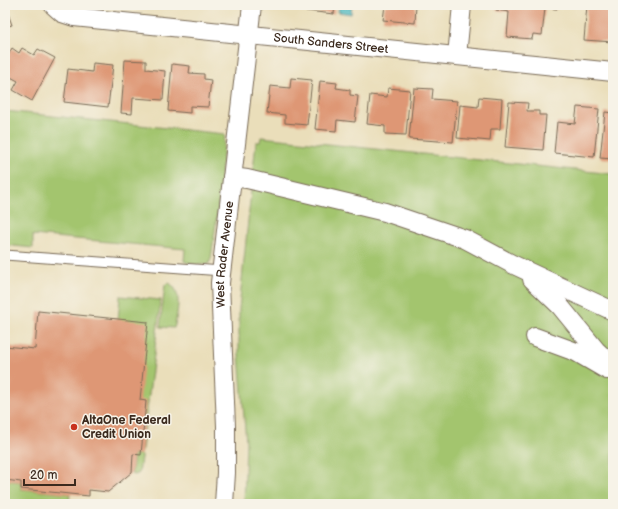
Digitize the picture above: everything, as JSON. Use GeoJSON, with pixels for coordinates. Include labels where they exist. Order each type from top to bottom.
{"type":"FeatureCollection","features":[{"type":"Feature","properties":{"kind":"street","name":"South Sanders Street"},"geometry":{"type":"LineString","coordinates":[[54,5],[62,13],[74,17],[613,72]]}},
{"type":"Feature","properties":{"kind":"street","name":"West Rader Avenue"},"geometry":{"type":"LineString","coordinates":[[224,504],[226,473],[226,426],[220,283],[252,5]]}},
{"type":"Feature","properties":{"kind":"street"},"geometry":{"type":"LineString","coordinates":[[457,56],[462,5]]}},
{"type":"Feature","properties":{"kind":"street"},"geometry":{"type":"LineString","coordinates":[[232,177],[247,179],[385,212],[465,239],[512,264],[613,311]]}},
{"type":"Feature","properties":{"kind":"street"},"geometry":{"type":"LineString","coordinates":[[512,264],[535,281],[560,306],[596,350],[613,366]]}},
{"type":"Feature","properties":{"kind":"street"},"geometry":{"type":"LineString","coordinates":[[535,337],[576,352],[613,373]]}},
{"type":"Feature","properties":{"kind":"lane"},"geometry":{"type":"LineString","coordinates":[[5,255],[222,271]]}},
{"type":"Feature","properties":{"kind":"green space"},"geometry":{"type":"Polygon","coordinates":[[[5,111],[225,134],[217,216],[211,259],[209,263],[206,265],[199,265],[184,261],[185,249],[33,235],[33,248],[5,245],[5,111]]]}},
{"type":"Feature","properties":{"kind":"green space"},"geometry":{"type":"Polygon","coordinates":[[[261,137],[613,174],[613,504],[244,504],[246,442],[239,355],[239,309],[256,142],[260,142],[261,137]]]}},
{"type":"Feature","properties":{"kind":"green space"},"geometry":{"type":"Polygon","coordinates":[[[169,283],[176,291],[178,296],[178,308],[174,328],[160,327],[165,285],[169,283]]]}},
{"type":"Feature","properties":{"kind":"green space"},"geometry":{"type":"Polygon","coordinates":[[[120,296],[161,300],[139,473],[135,475],[131,474],[134,454],[139,455],[137,402],[118,322],[120,296]]]}},
{"type":"Feature","properties":{"kind":"green space"},"geometry":{"type":"Polygon","coordinates":[[[5,480],[21,482],[21,489],[70,494],[69,504],[5,504],[5,480]]]}},
{"type":"Feature","properties":{"kind":"water"},"geometry":{"type":"Polygon","coordinates":[[[339,5],[352,5],[351,14],[338,12],[339,5]]]}},
{"type":"Feature","properties":{"kind":"building"},"geometry":{"type":"Polygon","coordinates":[[[5,5],[12,25],[5,27],[5,5]]]}},
{"type":"Feature","properties":{"kind":"building"},"geometry":{"type":"Polygon","coordinates":[[[297,5],[335,5],[334,14],[297,10],[297,5]]]}},
{"type":"Feature","properties":{"kind":"building"},"geometry":{"type":"Polygon","coordinates":[[[385,5],[416,5],[415,23],[383,20],[385,5]]]}},
{"type":"Feature","properties":{"kind":"building"},"geometry":{"type":"Polygon","coordinates":[[[497,5],[557,5],[557,9],[545,8],[542,35],[533,34],[532,39],[507,37],[509,12],[496,10],[497,5]]]}},
{"type":"Feature","properties":{"kind":"building"},"geometry":{"type":"Polygon","coordinates":[[[587,5],[613,5],[613,42],[584,40],[587,5]]]}},
{"type":"Feature","properties":{"kind":"building"},"geometry":{"type":"Polygon","coordinates":[[[12,48],[19,53],[22,48],[34,55],[38,49],[55,58],[32,101],[13,90],[18,81],[5,74],[5,61],[12,48]]]}},
{"type":"Feature","properties":{"kind":"building"},"geometry":{"type":"Polygon","coordinates":[[[125,60],[146,61],[146,69],[165,71],[163,100],[133,98],[132,114],[121,113],[125,60]]]}},
{"type":"Feature","properties":{"kind":"building"},"geometry":{"type":"Polygon","coordinates":[[[93,63],[113,65],[108,107],[64,102],[68,69],[92,72],[93,63]]]}},
{"type":"Feature","properties":{"kind":"building"},"geometry":{"type":"Polygon","coordinates":[[[172,64],[190,66],[189,73],[204,74],[204,79],[211,80],[208,107],[190,106],[190,113],[168,111],[172,64]]]}},
{"type":"Feature","properties":{"kind":"building"},"geometry":{"type":"Polygon","coordinates":[[[291,78],[312,80],[307,125],[285,123],[285,115],[267,113],[270,86],[290,88],[291,78]]]}},
{"type":"Feature","properties":{"kind":"building"},"geometry":{"type":"Polygon","coordinates":[[[320,81],[337,83],[336,88],[350,90],[350,95],[358,96],[355,122],[337,120],[336,131],[315,129],[320,81]]]}},
{"type":"Feature","properties":{"kind":"building"},"geometry":{"type":"Polygon","coordinates":[[[388,88],[410,90],[406,135],[385,134],[385,126],[367,124],[370,95],[387,97],[388,88]]]}},
{"type":"Feature","properties":{"kind":"building"},"geometry":{"type":"Polygon","coordinates":[[[414,88],[433,89],[432,99],[457,101],[453,142],[409,139],[414,88]]]}},
{"type":"Feature","properties":{"kind":"building"},"geometry":{"type":"Polygon","coordinates":[[[479,97],[502,99],[500,129],[491,129],[490,141],[457,138],[460,105],[478,107],[479,97]]]}},
{"type":"Feature","properties":{"kind":"building"},"geometry":{"type":"Polygon","coordinates":[[[509,102],[528,103],[527,111],[539,111],[539,115],[546,115],[543,150],[505,147],[509,102]]]}},
{"type":"Feature","properties":{"kind":"building"},"geometry":{"type":"Polygon","coordinates":[[[577,107],[599,109],[594,157],[554,153],[557,122],[575,124],[577,107]]]}},
{"type":"Feature","properties":{"kind":"building"},"geometry":{"type":"Polygon","coordinates":[[[605,112],[613,113],[613,159],[600,158],[605,112]]]}},
{"type":"Feature","properties":{"kind":"building","name":"AltaOne Federal Credit Union"},"geometry":{"type":"Polygon","coordinates":[[[38,311],[148,322],[140,400],[146,401],[141,455],[133,454],[132,472],[108,492],[89,490],[89,496],[21,489],[21,482],[5,480],[5,346],[35,349],[38,311]]]}},
{"type":"Feature","properties":{"kind":"place","name":"AltaOne Federal Credit Union"},"geometry":{"type":"Point","coordinates":[74,427]}}]}
